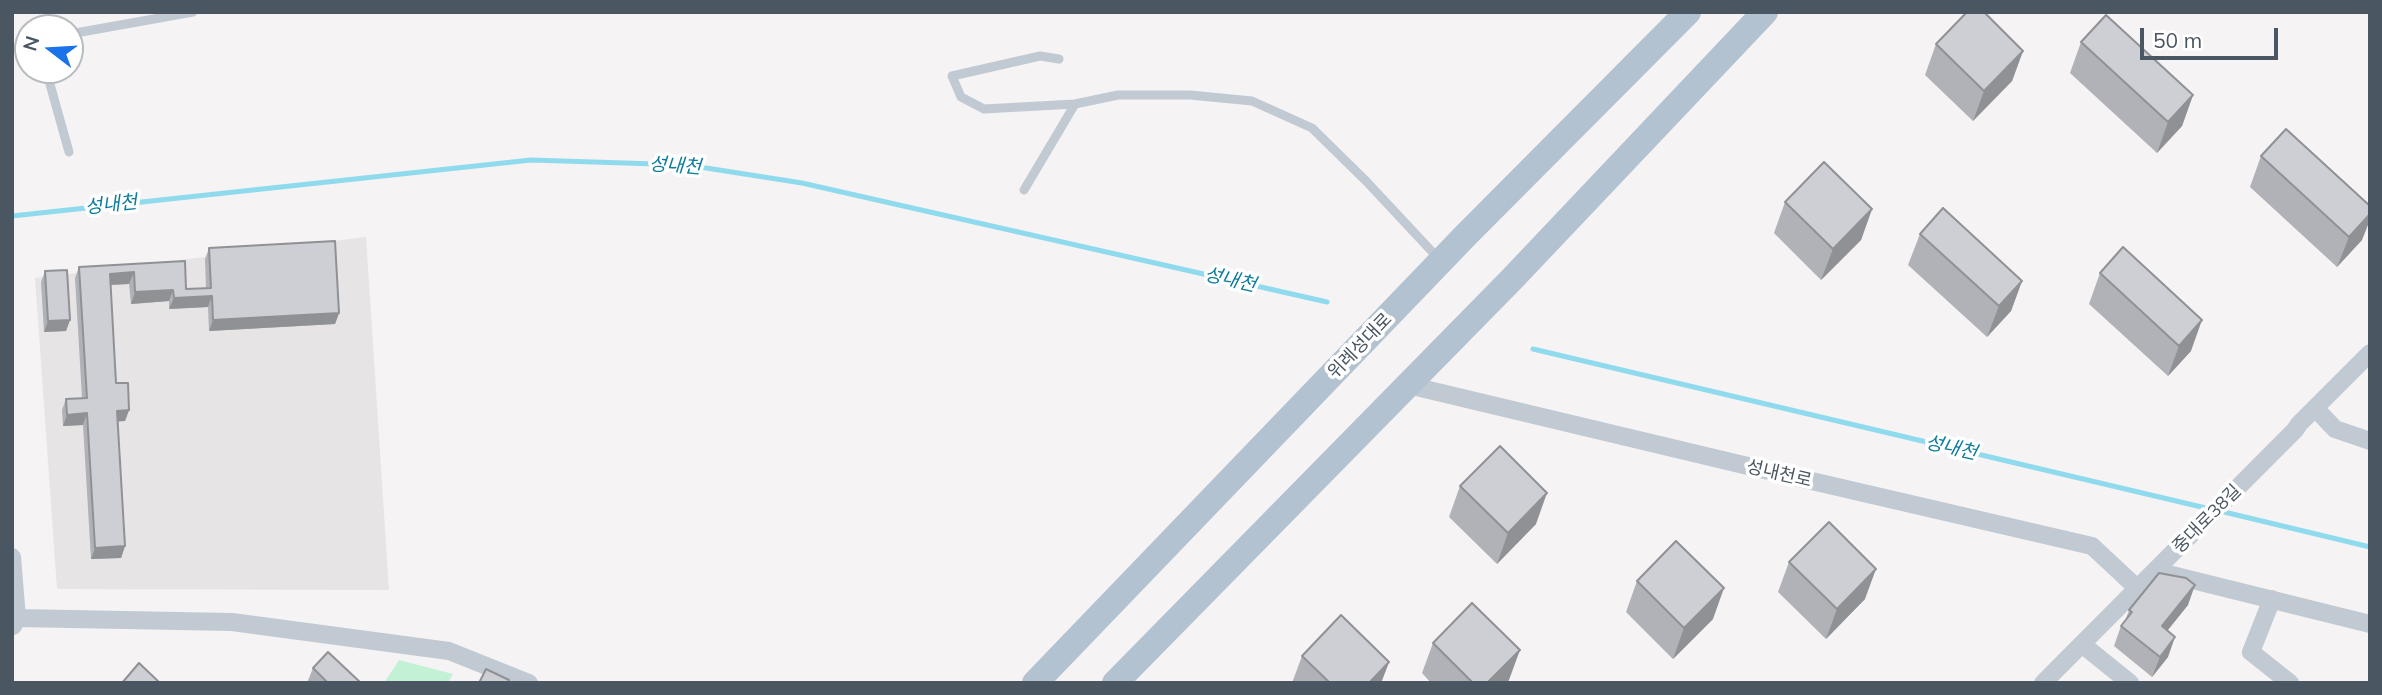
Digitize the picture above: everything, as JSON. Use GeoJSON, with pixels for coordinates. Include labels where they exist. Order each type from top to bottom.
{"type":"FeatureCollection","features":[{"type":"Feature","properties":{"kind":"main road","name":"위례성대로"},"geometry":{"type":"LineString","coordinates":[[1035,683],[1441,261],[1688,12]]}},
{"type":"Feature","properties":{"kind":"main road"},"geometry":{"type":"LineString","coordinates":[[1115,683],[1521,269],[1765,12]]}},
{"type":"Feature","properties":{"kind":"street","name":"중대로38길"},"geometry":{"type":"LineString","coordinates":[[2043,683],[2370,353]]}},
{"type":"Feature","properties":{"kind":"street","name":"성내천로"},"geometry":{"type":"LineString","coordinates":[[1408,384],[2092,546],[2137,588]]}},
{"type":"Feature","properties":{"kind":"street"},"geometry":{"type":"LineString","coordinates":[[2316,409],[2335,429],[2370,441]]}},
{"type":"Feature","properties":{"kind":"street"},"geometry":{"type":"LineString","coordinates":[[12,557],[15,623],[232,622],[449,651],[529,683]]}},
{"type":"Feature","properties":{"kind":"street"},"geometry":{"type":"LineString","coordinates":[[2159,567],[2272,600],[2370,624]]}},
{"type":"Feature","properties":{"kind":"street"},"geometry":{"type":"LineString","coordinates":[[2272,600],[2251,652],[2290,683]]}},
{"type":"Feature","properties":{"kind":"street"},"geometry":{"type":"LineString","coordinates":[[2083,645],[2130,683]]}},
{"type":"Feature","properties":{"kind":"lane"},"geometry":{"type":"LineString","coordinates":[[84,31],[193,12]]}},
{"type":"Feature","properties":{"kind":"lane"},"geometry":{"type":"LineString","coordinates":[[1059,59],[1040,56],[952,76],[961,97],[985,109],[1075,104],[1118,96],[1190,95],[1252,101],[1312,128],[1441,261]]}},
{"type":"Feature","properties":{"kind":"lane"},"geometry":{"type":"LineString","coordinates":[[50,84],[69,152]]}},
{"type":"Feature","properties":{"kind":"lane"},"geometry":{"type":"LineString","coordinates":[[1024,190],[1075,104]]}},
{"type":"Feature","properties":{"kind":"shaded area"},"geometry":{"type":"Polygon","coordinates":[[[366,237],[389,590],[57,589],[35,278],[366,237]]]}},
{"type":"Feature","properties":{"kind":"green space"},"geometry":{"type":"Polygon","coordinates":[[[399,660],[453,674],[448,683],[384,683],[399,660]]]}},
{"type":"Feature","properties":{"kind":"building"},"geometry":{"type":"Polygon","coordinates":[[[1967,12],[1984,12],[2023,51],[1984,91],[1936,44],[1967,12]]]}},
{"type":"Feature","properties":{"kind":"building"},"geometry":{"type":"Polygon","coordinates":[[[2106,15],[2193,95],[2168,122],[2081,42],[2106,15]]]}},
{"type":"Feature","properties":{"kind":"building"},"geometry":{"type":"Polygon","coordinates":[[[2286,129],[2370,206],[2370,214],[2349,237],[2261,156],[2286,129]]]}},
{"type":"Feature","properties":{"kind":"building"},"geometry":{"type":"Polygon","coordinates":[[[1824,162],[1872,209],[1833,249],[1785,202],[1824,162]]]}},
{"type":"Feature","properties":{"kind":"building"},"geometry":{"type":"Polygon","coordinates":[[[1943,208],[2022,281],[1999,306],[1920,234],[1943,208]]]}},
{"type":"Feature","properties":{"kind":"building"},"geometry":{"type":"Polygon","coordinates":[[[335,241],[339,313],[213,320],[212,296],[174,298],[173,290],[135,292],[134,272],[110,274],[116,383],[128,383],[129,410],[117,411],[125,546],[95,548],[87,413],[67,415],[66,399],[87,398],[79,267],[185,261],[186,289],[211,288],[209,248],[335,241]]]}},
{"type":"Feature","properties":{"kind":"building"},"geometry":{"type":"Polygon","coordinates":[[[2123,247],[2202,320],[2179,346],[2100,273],[2123,247]]]}},
{"type":"Feature","properties":{"kind":"building"},"geometry":{"type":"Polygon","coordinates":[[[67,270],[70,320],[48,321],[45,271],[67,270]]]}},
{"type":"Feature","properties":{"kind":"building"},"geometry":{"type":"Polygon","coordinates":[[[1500,446],[1547,493],[1508,533],[1460,486],[1500,446]]]}},
{"type":"Feature","properties":{"kind":"building"},"geometry":{"type":"Polygon","coordinates":[[[1829,522],[1876,569],[1837,609],[1789,562],[1829,522]]]}},
{"type":"Feature","properties":{"kind":"building"},"geometry":{"type":"Polygon","coordinates":[[[1676,541],[1724,588],[1684,628],[1637,581],[1676,541]]]}},
{"type":"Feature","properties":{"kind":"building"},"geometry":{"type":"Polygon","coordinates":[[[2159,573],[2186,578],[2195,585],[2162,626],[2175,637],[2160,657],[2121,626],[2132,612],[2129,610],[2159,573]]]}},
{"type":"Feature","properties":{"kind":"building"},"geometry":{"type":"Polygon","coordinates":[[[1472,603],[1520,650],[1487,683],[1473,683],[1433,643],[1472,603]]]}},
{"type":"Feature","properties":{"kind":"building"},"geometry":{"type":"Polygon","coordinates":[[[1341,615],[1389,662],[1369,683],[1330,683],[1302,656],[1341,615]]]}},
{"type":"Feature","properties":{"kind":"building"},"geometry":{"type":"Polygon","coordinates":[[[328,652],[361,683],[328,683],[313,668],[328,652]]]}},
{"type":"Feature","properties":{"kind":"building"},"geometry":{"type":"Polygon","coordinates":[[[139,663],[160,683],[122,683],[139,663]]]}},
{"type":"Feature","properties":{"kind":"building"},"geometry":{"type":"Polygon","coordinates":[[[486,669],[509,680],[508,683],[479,683],[486,669]]]}},
{"type":"Feature","properties":{"kind":"waterway","name":"성내천"},"geometry":{"type":"LineString","coordinates":[[12,216],[531,160],[687,165],[802,183],[1327,302]]}},
{"type":"Feature","properties":{"kind":"waterway","name":"성내천"},"geometry":{"type":"LineString","coordinates":[[1533,349],[2210,509]]}},
{"type":"Feature","properties":{"kind":"waterway","name":"성내천"},"geometry":{"type":"LineString","coordinates":[[2220,511],[2370,547]]}}]}
